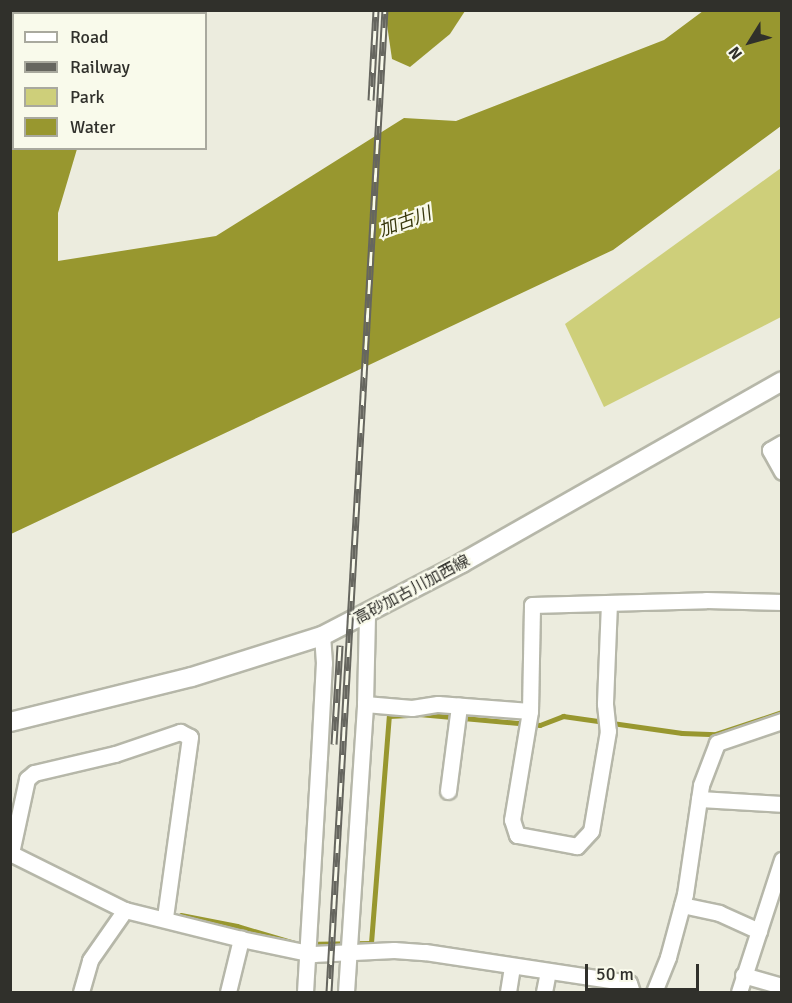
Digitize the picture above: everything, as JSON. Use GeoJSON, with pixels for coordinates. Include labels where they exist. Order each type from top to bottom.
{"type":"FeatureCollection","features":[{"type":"Feature","properties":{"kind":"main road","name":"高砂加古川加西線"},"geometry":{"type":"LineString","coordinates":[[10,722],[192,677],[322,636],[368,615],[782,381]]}},
{"type":"Feature","properties":{"kind":"street"},"geometry":{"type":"LineString","coordinates":[[782,442],[770,450],[782,472]]}},
{"type":"Feature","properties":{"kind":"street"},"geometry":{"type":"LineString","coordinates":[[609,603],[605,704],[608,731],[591,831],[577,846],[516,835],[512,820],[530,711],[532,605],[706,600],[782,602]]}},
{"type":"Feature","properties":{"kind":"street"},"geometry":{"type":"LineString","coordinates":[[346,993],[365,704],[368,615]]}},
{"type":"Feature","properties":{"kind":"street"},"geometry":{"type":"LineString","coordinates":[[305,993],[324,663],[322,636]]}},
{"type":"Feature","properties":{"kind":"street"},"geometry":{"type":"LineString","coordinates":[[365,704],[412,708],[438,704],[530,711]]}},
{"type":"Feature","properties":{"kind":"street"},"geometry":{"type":"LineString","coordinates":[[448,791],[459,706]]}},
{"type":"Feature","properties":{"kind":"street"},"geometry":{"type":"LineString","coordinates":[[165,918],[190,737],[180,732],[115,754],[34,773],[27,779],[11,853],[125,910],[308,953],[404,950],[548,971],[654,992],[668,957],[682,905],[701,785],[717,743],[782,721]]}},
{"type":"Feature","properties":{"kind":"street"},"geometry":{"type":"LineString","coordinates":[[699,799],[782,804]]}},
{"type":"Feature","properties":{"kind":"street"},"geometry":{"type":"LineString","coordinates":[[738,993],[782,860]]}},
{"type":"Feature","properties":{"kind":"street"},"geometry":{"type":"LineString","coordinates":[[682,905],[719,913],[759,931]]}},
{"type":"Feature","properties":{"kind":"street"},"geometry":{"type":"LineString","coordinates":[[86,990],[90,960],[125,910]]}},
{"type":"Feature","properties":{"kind":"street"},"geometry":{"type":"LineString","coordinates":[[228,993],[241,939]]}},
{"type":"Feature","properties":{"kind":"street"},"geometry":{"type":"LineString","coordinates":[[508,993],[512,966]]}},
{"type":"Feature","properties":{"kind":"street"},"geometry":{"type":"LineString","coordinates":[[544,993],[548,971]]}},
{"type":"Feature","properties":{"kind":"street"},"geometry":{"type":"LineString","coordinates":[[743,975],[782,986]]}},
{"type":"Feature","properties":{"kind":"green space"},"geometry":{"type":"Polygon","coordinates":[[[781,168],[781,317],[604,407],[565,324],[781,168]]]}},
{"type":"Feature","properties":{"kind":"water"},"geometry":{"type":"Polygon","coordinates":[[[385,10],[465,11],[450,34],[410,67],[392,59],[385,10]]]}},
{"type":"Feature","properties":{"kind":"water","name":"加古川"},"geometry":{"type":"Polygon","coordinates":[[[10,11],[191,11],[12,12],[12,150],[77,150],[58,213],[58,261],[216,236],[404,118],[456,121],[664,40],[703,11],[781,11],[781,126],[613,250],[11,534],[10,11]]]}},
{"type":"Feature","properties":{"kind":"waterway"},"geometry":{"type":"LineString","coordinates":[[419,714],[540,725],[563,716],[682,733],[716,734],[782,712]]}},
{"type":"Feature","properties":{"kind":"waterway"},"geometry":{"type":"LineString","coordinates":[[181,915],[237,926],[298,944],[371,943],[389,716],[408,715]]}},
{"type":"Feature","properties":{"kind":"waterway"},"geometry":{"type":"LineString","coordinates":[[30,856],[79,879]]}},
{"type":"Feature","properties":{"kind":"railway"},"geometry":{"type":"LineString","coordinates":[[371,100],[376,10]]}},
{"type":"Feature","properties":{"kind":"railway"},"geometry":{"type":"LineString","coordinates":[[329,992],[385,10]]}},
{"type":"Feature","properties":{"kind":"railway"},"geometry":{"type":"LineString","coordinates":[[334,744],[340,645]]}}]}
